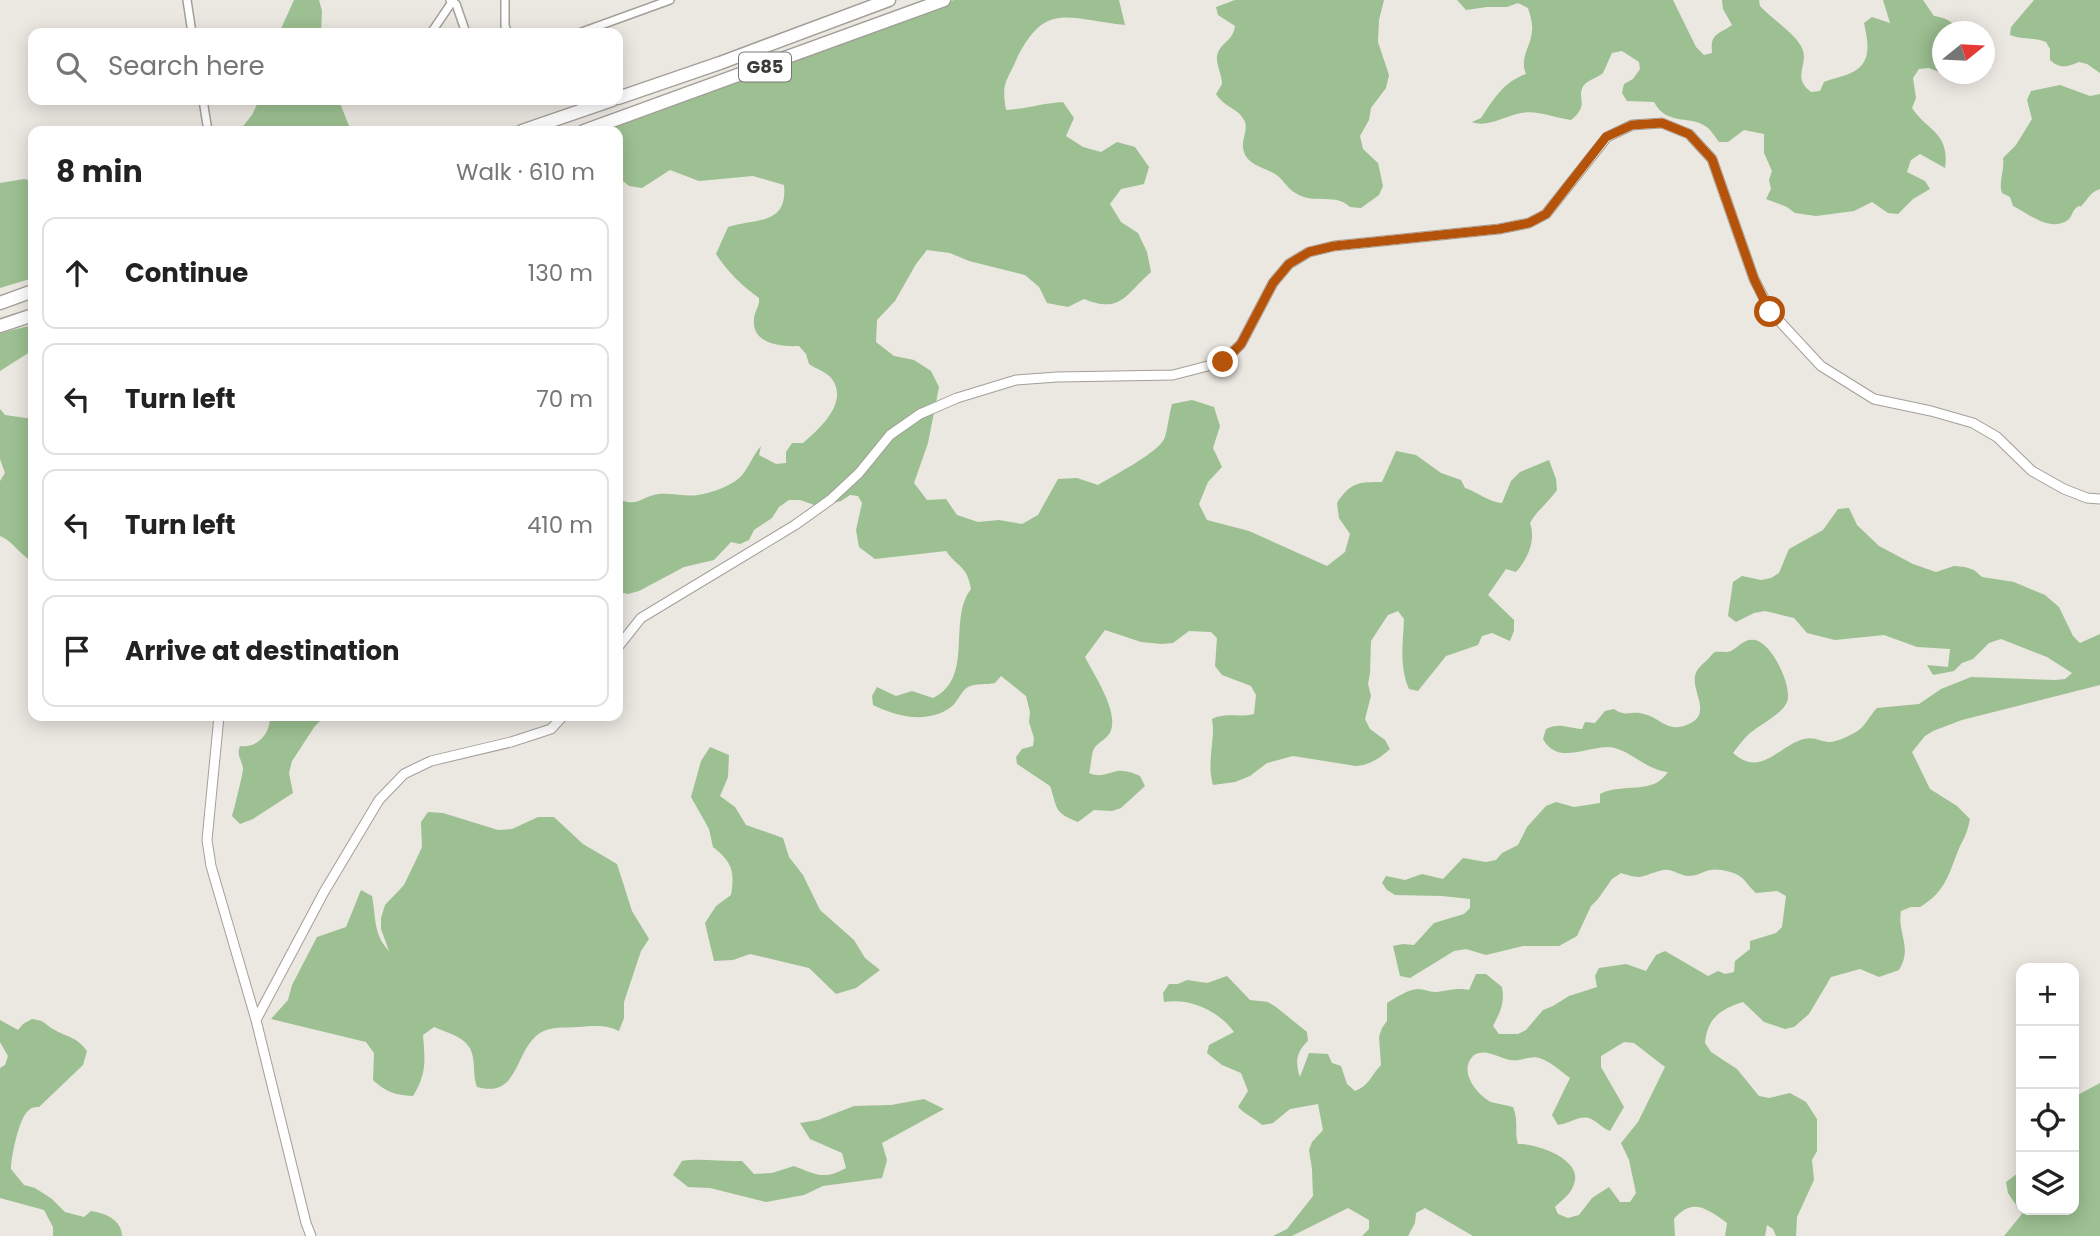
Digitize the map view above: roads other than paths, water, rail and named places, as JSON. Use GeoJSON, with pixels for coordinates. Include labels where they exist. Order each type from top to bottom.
{"type":"FeatureCollection","features":[{"type":"Feature","properties":{"kind":"highway","name":"G85"},"geometry":{"type":"LineString","coordinates":[[623,96],[889,0]]}},
{"type":"Feature","properties":{"kind":"highway","name":"G85"},"geometry":{"type":"LineString","coordinates":[[598,126],[944,0]]}},
{"type":"Feature","properties":{"kind":"highway"},"geometry":{"type":"LineString","coordinates":[[537,126],[597,105]]}},
{"type":"Feature","properties":{"kind":"highway"},"geometry":{"type":"LineString","coordinates":[[0,303],[28,293]]}},
{"type":"Feature","properties":{"kind":"highway"},"geometry":{"type":"LineString","coordinates":[[0,326],[28,317]]}},
{"type":"Feature","properties":{"kind":"street"},"geometry":{"type":"LineString","coordinates":[[187,0],[191,28]]}},
{"type":"Feature","properties":{"kind":"street"},"geometry":{"type":"LineString","coordinates":[[505,0],[506,28]]}},
{"type":"Feature","properties":{"kind":"street"},"geometry":{"type":"LineString","coordinates":[[434,28],[451,1],[456,4],[464,28]]}},
{"type":"Feature","properties":{"kind":"street"},"geometry":{"type":"LineString","coordinates":[[592,28],[665,1]]}},
{"type":"Feature","properties":{"kind":"street"},"geometry":{"type":"LineString","coordinates":[[204,105],[207,126]]}},
{"type":"Feature","properties":{"kind":"street"},"geometry":{"type":"LineString","coordinates":[[623,641],[641,618],[795,525],[830,500],[859,472],[890,435],[920,414],[957,398],[1016,380],[1173,375],[1223,362],[1241,344],[1273,283],[1289,264],[1309,252],[1360,243],[1499,229],[1529,223],[1546,214],[1606,137],[1632,125],[1662,123],[1680,130],[1689,134],[1712,159],[1754,279],[1770,312],[1821,366],[1874,399],[1931,411],[1973,424],[1997,437],[2032,471],[2064,489],[2087,498],[2100,499]]}},
{"type":"Feature","properties":{"kind":"street"},"geometry":{"type":"LineString","coordinates":[[218,721],[206,840],[211,866],[256,1020],[311,1236]]}},
{"type":"Feature","properties":{"kind":"street"},"geometry":{"type":"LineString","coordinates":[[256,1020],[324,892],[379,800],[404,774],[430,761],[551,729],[558,721]]}}]}
